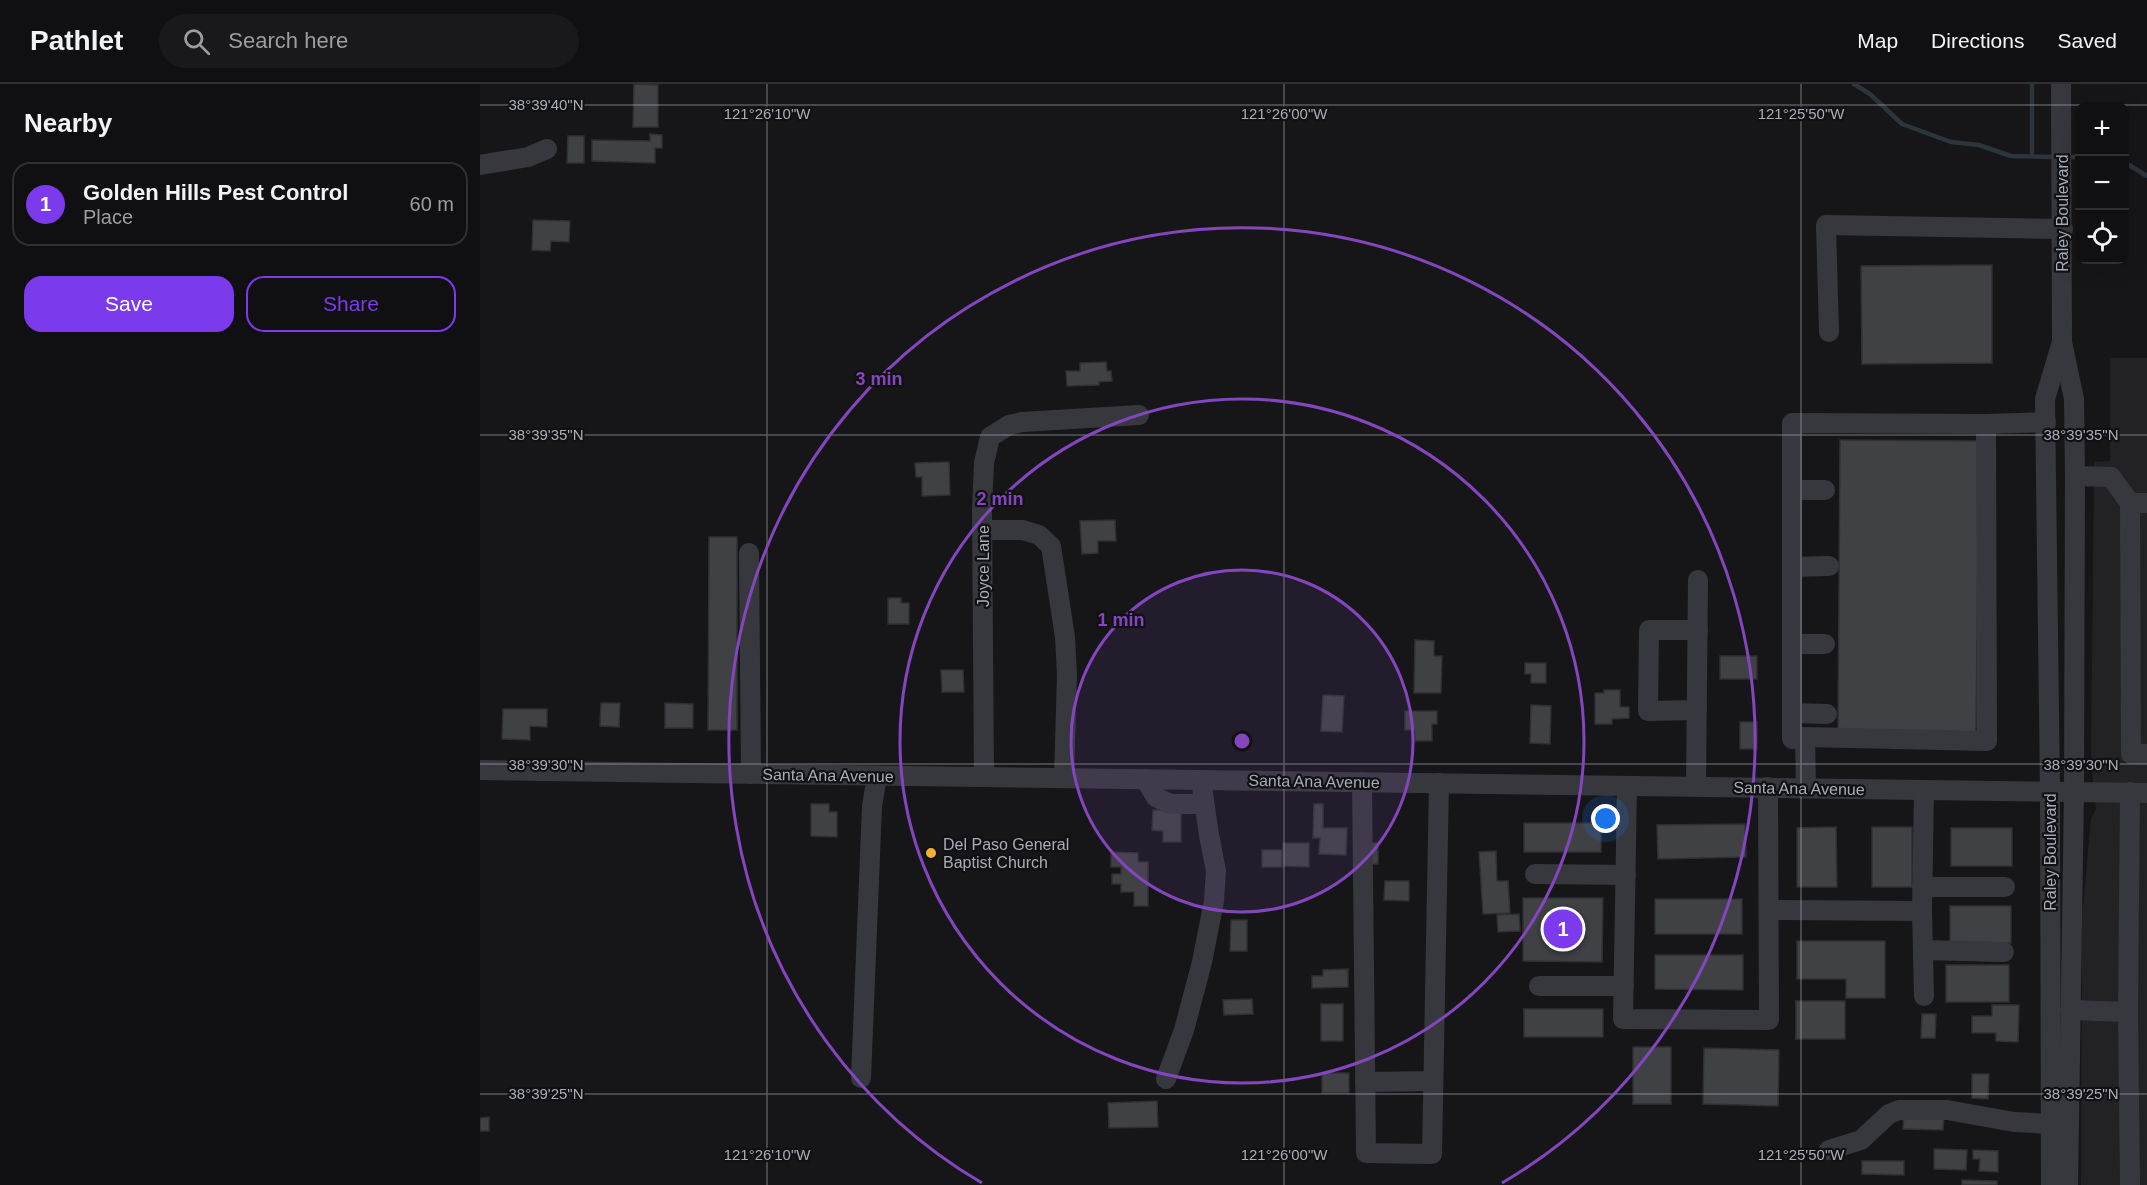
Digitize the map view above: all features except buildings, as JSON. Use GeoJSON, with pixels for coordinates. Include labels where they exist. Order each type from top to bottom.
{"type":"FeatureCollection","features":[{"type":"Feature","properties":{"kind":"street","name":"Raley Boulevard"},"geometry":{"type":"LineString","coordinates":[[2061,84],[2062,342],[2074,399],[2075,476],[2074,791],[2068,1185]]}},
{"type":"Feature","properties":{"kind":"street"},"geometry":{"type":"LineString","coordinates":[[480,165],[528,157],[547,149]]}},
{"type":"Feature","properties":{"kind":"street"},"geometry":{"type":"LineString","coordinates":[[1829,332],[1826,225],[2063,229]]}},
{"type":"Feature","properties":{"kind":"street","name":"Raley Boulevard"},"geometry":{"type":"LineString","coordinates":[[2051,1185],[2050,791],[2045,399],[2062,342]]}},
{"type":"Feature","properties":{"kind":"street","name":"Joyce Lane"},"geometry":{"type":"LineString","coordinates":[[984,777],[982,530],[984,463],[990,437],[1009,425],[1022,422],[1139,415]]}},
{"type":"Feature","properties":{"kind":"street"},"geometry":{"type":"LineString","coordinates":[[1986,424],[1987,741],[1804,737],[1792,739],[1792,423],[2046,422]]}},
{"type":"Feature","properties":{"kind":"street"},"geometry":{"type":"LineString","coordinates":[[2075,476],[2111,477],[2139,503],[2131,754],[2147,754]]}},
{"type":"Feature","properties":{"kind":"street"},"geometry":{"type":"LineString","coordinates":[[1792,490],[1825,490]]}},
{"type":"Feature","properties":{"kind":"street"},"geometry":{"type":"LineString","coordinates":[[982,530],[1023,530],[1039,535],[1051,546],[1062,615],[1066,666],[1064,778]]}},
{"type":"Feature","properties":{"kind":"street"},"geometry":{"type":"LineString","coordinates":[[749,553],[751,774]]}},
{"type":"Feature","properties":{"kind":"street"},"geometry":{"type":"LineString","coordinates":[[1792,567],[1829,566]]}},
{"type":"Feature","properties":{"kind":"street"},"geometry":{"type":"LineString","coordinates":[[1696,786],[1698,580]]}},
{"type":"Feature","properties":{"kind":"street"},"geometry":{"type":"LineString","coordinates":[[2048,595],[2060,612],[2060,750],[2063,770],[2074,791]]}},
{"type":"Feature","properties":{"kind":"street"},"geometry":{"type":"LineString","coordinates":[[1697,710],[1648,711],[1648,653],[1649,630],[1698,630]]}},
{"type":"Feature","properties":{"kind":"street"},"geometry":{"type":"LineString","coordinates":[[1792,644],[1825,644]]}},
{"type":"Feature","properties":{"kind":"street"},"geometry":{"type":"LineString","coordinates":[[1792,713],[1827,714]]}},
{"type":"Feature","properties":{"kind":"street"},"geometry":{"type":"LineString","coordinates":[[1804,737],[1806,788]]}},
{"type":"Feature","properties":{"kind":"street","name":"Santa Ana Avenue"},"geometry":{"type":"LineString","coordinates":[[480,770],[2138,792]]}},
{"type":"Feature","properties":{"kind":"street"},"geometry":{"type":"LineString","coordinates":[[861,1078],[872,806],[877,776]]}},
{"type":"Feature","properties":{"kind":"street"},"geometry":{"type":"LineString","coordinates":[[1145,779],[1156,797],[1170,804],[1204,804]]}},
{"type":"Feature","properties":{"kind":"street"},"geometry":{"type":"LineString","coordinates":[[1166,1079],[1184,1030],[1202,962],[1214,901],[1216,871],[1201,780]]}},
{"type":"Feature","properties":{"kind":"street"},"geometry":{"type":"LineString","coordinates":[[1362,782],[1366,1153],[1431,1154],[1439,783]]}},
{"type":"Feature","properties":{"kind":"street"},"geometry":{"type":"LineString","coordinates":[[1627,786],[1623,1019],[1769,1020],[1768,788]]}},
{"type":"Feature","properties":{"kind":"street"},"geometry":{"type":"LineString","coordinates":[[1923,790],[1923,996]]}},
{"type":"Feature","properties":{"kind":"street"},"geometry":{"type":"LineString","coordinates":[[2050,791],[2060,808],[2061,913],[2071,942]]}},
{"type":"Feature","properties":{"kind":"street"},"geometry":{"type":"LineString","coordinates":[[2130,1185],[2128,1012],[2138,792]]}},
{"type":"Feature","properties":{"kind":"street"},"geometry":{"type":"LineString","coordinates":[[1535,874],[1626,875]]}},
{"type":"Feature","properties":{"kind":"street"},"geometry":{"type":"LineString","coordinates":[[1922,887],[2006,887]]}},
{"type":"Feature","properties":{"kind":"street"},"geometry":{"type":"LineString","coordinates":[[1769,910],[1922,911]]}},
{"type":"Feature","properties":{"kind":"street"},"geometry":{"type":"LineString","coordinates":[[1923,950],[2004,952]]}},
{"type":"Feature","properties":{"kind":"street"},"geometry":{"type":"LineString","coordinates":[[1539,986],[1624,986]]}},
{"type":"Feature","properties":{"kind":"street"},"geometry":{"type":"LineString","coordinates":[[2070,1010],[2128,1012]]}},
{"type":"Feature","properties":{"kind":"street"},"geometry":{"type":"LineString","coordinates":[[1365,1082],[1433,1081]]}},
{"type":"Feature","properties":{"kind":"street"},"geometry":{"type":"LineString","coordinates":[[1829,1150],[1861,1140],[1889,1114],[1899,1110],[1947,1110],[2014,1122],[2051,1124]]}},
{"type":"Feature","properties":{"kind":"shaded area"},"geometry":{"type":"Polygon","coordinates":[[[2110,358],[2147,358],[2147,1185],[2081,1185],[2082,918],[2091,819],[2096,809],[2091,761],[2094,462],[2110,461],[2110,358]]]}},
{"type":"Feature","properties":{"kind":"waterway"},"geometry":{"type":"LineString","coordinates":[[1854,84],[1870,94],[1902,124],[1951,142],[1979,145],[2011,156],[2056,157]]}},
{"type":"Feature","properties":{"kind":"waterway"},"geometry":{"type":"LineString","coordinates":[[2032,84],[2032,156]]}},
{"type":"Feature","properties":{"kind":"waterway"},"geometry":{"type":"LineString","coordinates":[[2067,157],[2075,157]]}},
{"type":"Feature","properties":{"kind":"waterway"},"geometry":{"type":"LineString","coordinates":[[2129,165],[2147,176]]}},
{"type":"Feature","properties":{"kind":"place","name":"Del Paso General Baptist Church"},"geometry":{"type":"Point","coordinates":[931,853]}},
{"type":"Feature","properties":{"kind":"place","name":"Golden Hills Pest Control"},"geometry":{"type":"Point","coordinates":[1563,929]}}]}
